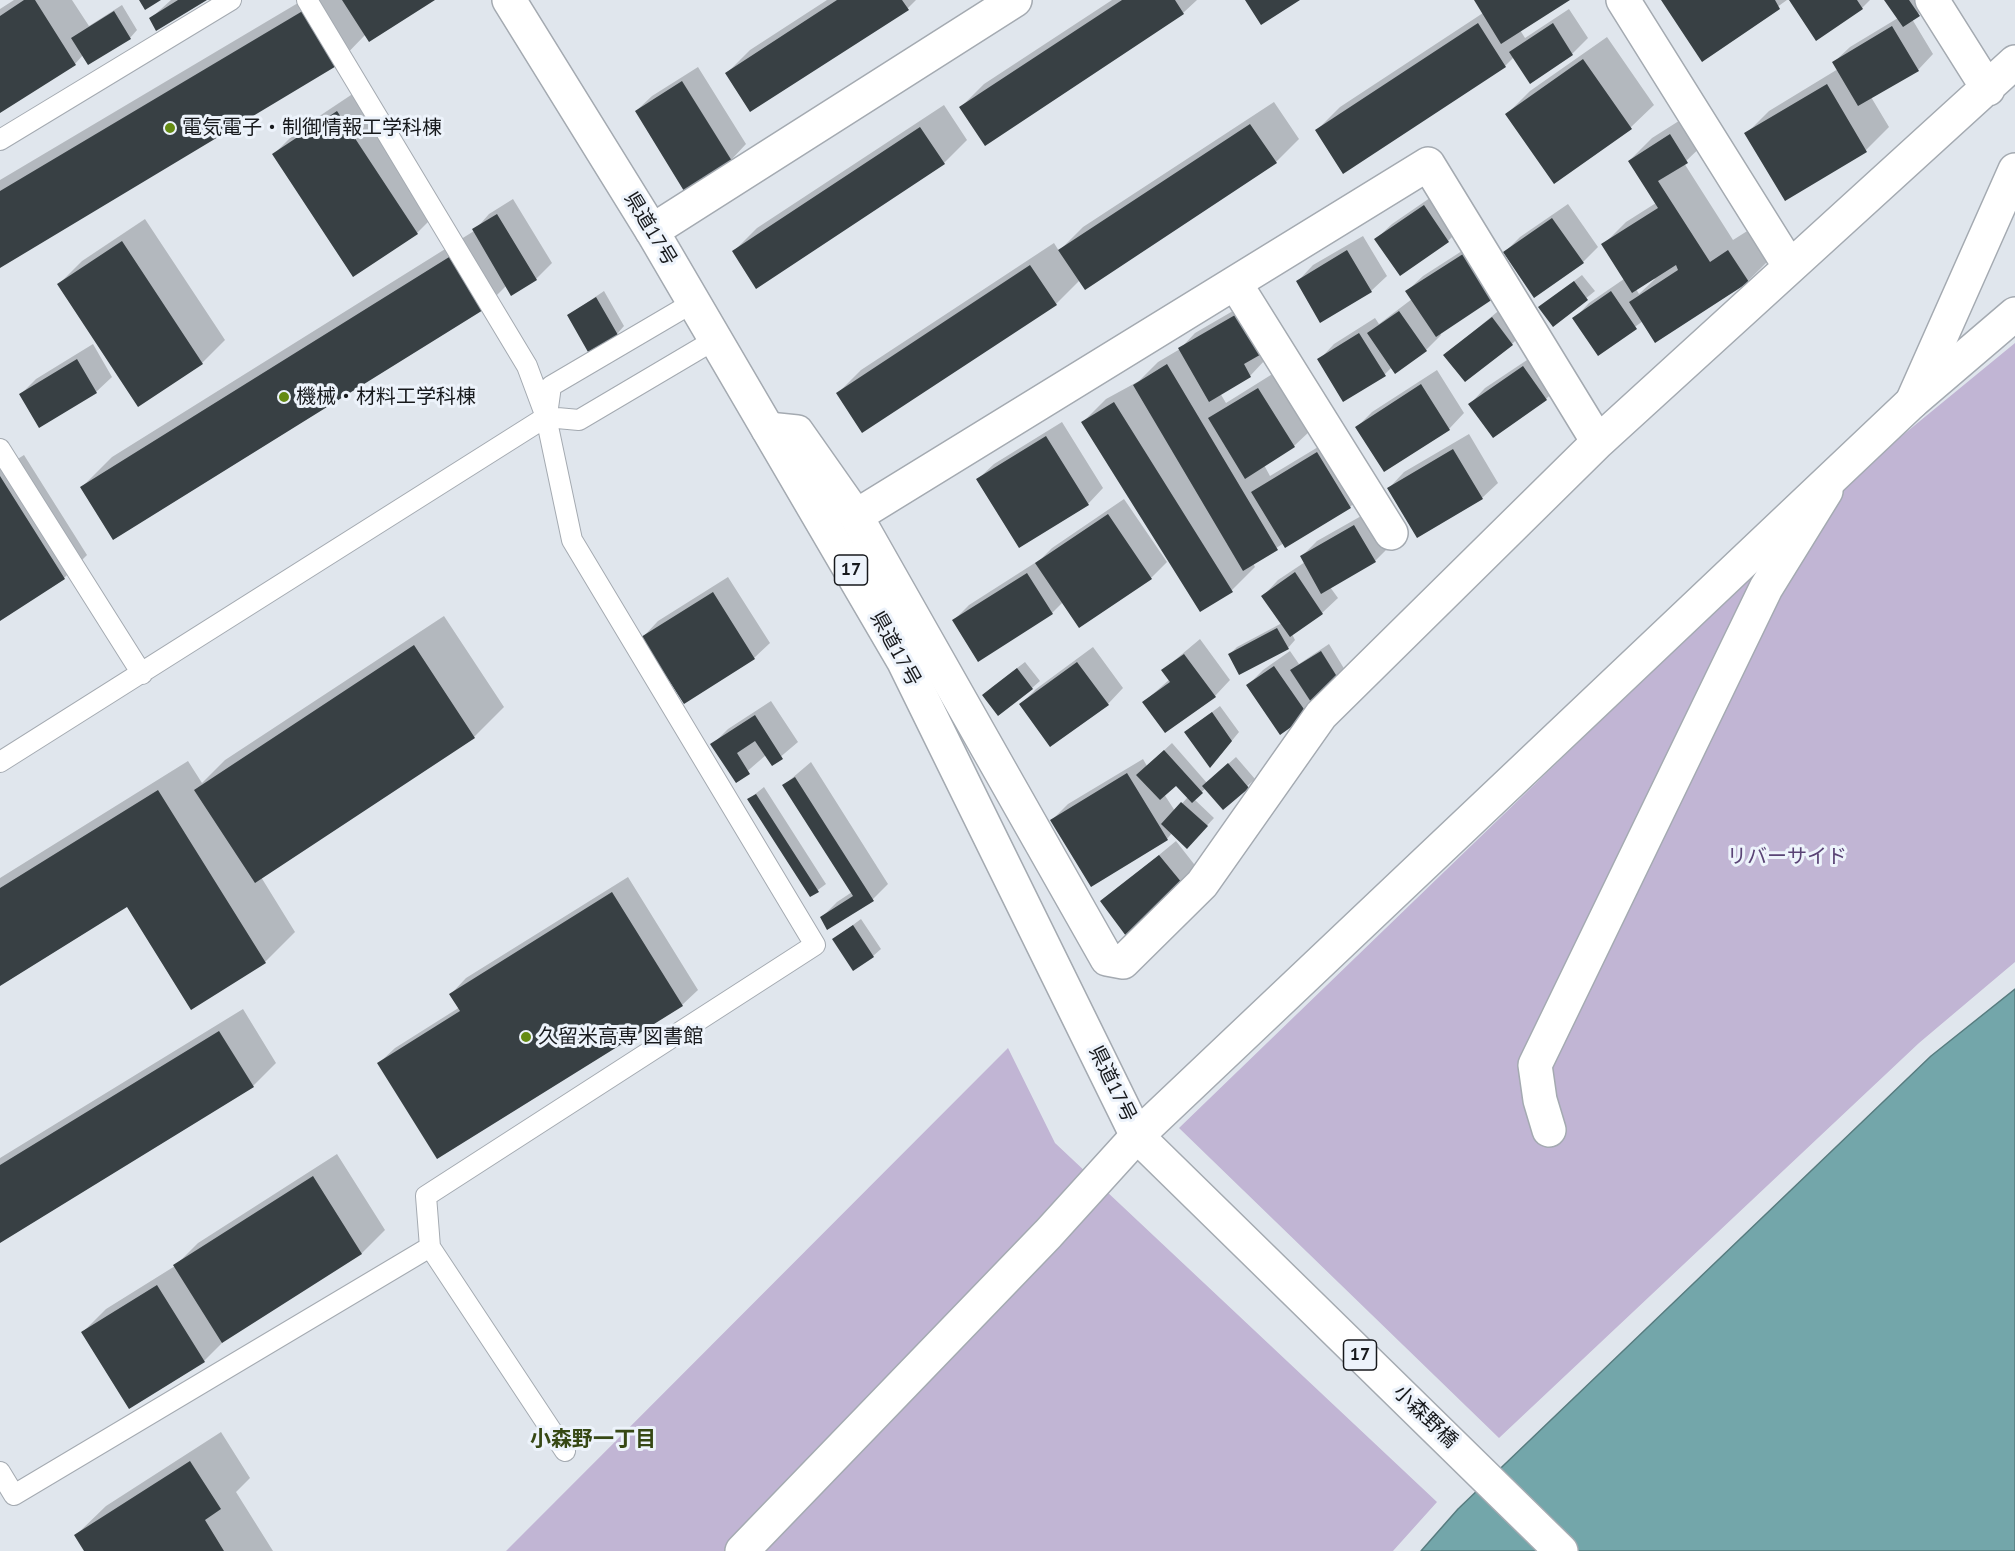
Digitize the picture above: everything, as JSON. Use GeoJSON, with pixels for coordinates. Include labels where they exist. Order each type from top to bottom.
{"type":"FeatureCollection","features":[{"type":"Feature","properties":{"kind":"street","name":"県道17号"},"geometry":{"type":"LineString","coordinates":[[509,0],[652,231],[904,662],[1148,1147]]}},
{"type":"Feature","properties":{"kind":"street"},"geometry":{"type":"LineString","coordinates":[[652,231],[1015,0]]}},
{"type":"Feature","properties":{"kind":"street"},"geometry":{"type":"LineString","coordinates":[[1623,0],[1790,267]]}},
{"type":"Feature","properties":{"kind":"street"},"geometry":{"type":"LineString","coordinates":[[1932,0],[1988,89]]}},
{"type":"Feature","properties":{"kind":"street"},"geometry":{"type":"LineString","coordinates":[[768,429],[797,432],[856,516],[1107,959],[1123,962],[1202,884],[1321,715],[1598,442],[2015,62]]}},
{"type":"Feature","properties":{"kind":"street"},"geometry":{"type":"LineString","coordinates":[[856,516],[1428,164],[1598,442]]}},
{"type":"Feature","properties":{"kind":"street"},"geometry":{"type":"LineString","coordinates":[[1912,402],[2015,170]]}},
{"type":"Feature","properties":{"kind":"street"},"geometry":{"type":"LineString","coordinates":[[1235,283],[1390,533]]}},
{"type":"Feature","properties":{"kind":"street"},"geometry":{"type":"LineString","coordinates":[[742,1551],[1048,1234],[1148,1147],[1912,402],[2015,314]]}},
{"type":"Feature","properties":{"kind":"street"},"geometry":{"type":"LineString","coordinates":[[1549,1130],[1540,1100],[1535,1065],[1766,588],[1835,476]]}},
{"type":"Feature","properties":{"kind":"street","name":"小森野橋"},"geometry":{"type":"LineString","coordinates":[[1148,1147],[1561,1551]]}},
{"type":"Feature","properties":{"kind":"lane"},"geometry":{"type":"LineString","coordinates":[[0,140],[231,0]]}},
{"type":"Feature","properties":{"kind":"lane"},"geometry":{"type":"LineString","coordinates":[[307,0],[527,366],[546,417],[572,540],[815,945],[426,1196],[430,1247],[565,1451]]}},
{"type":"Feature","properties":{"kind":"lane"},"geometry":{"type":"LineString","coordinates":[[546,417],[551,386],[694,302]]}},
{"type":"Feature","properties":{"kind":"lane"},"geometry":{"type":"LineString","coordinates":[[0,762],[546,417],[579,420],[716,339]]}},
{"type":"Feature","properties":{"kind":"lane"},"geometry":{"type":"LineString","coordinates":[[0,449],[142,674]]}},
{"type":"Feature","properties":{"kind":"lane"},"geometry":{"type":"LineString","coordinates":[[0,1472],[14,1495],[430,1247]]}},
{"type":"Feature","properties":{"kind":"green space","name":"リバーサイド"},"geometry":{"type":"Polygon","coordinates":[[[2015,343],[2015,962],[1919,1043],[1499,1438],[1179,1128],[1859,471],[2015,343]]]}},
{"type":"Feature","properties":{"kind":"green space"},"geometry":{"type":"Polygon","coordinates":[[[1008,1048],[1055,1143],[1437,1502],[1393,1551],[506,1551],[1008,1048]]]}},
{"type":"Feature","properties":{"kind":"water"},"geometry":{"type":"Polygon","coordinates":[[[2015,989],[2015,1551],[1421,1551],[1458,1509],[1931,1056],[2015,989]]]}},
{"type":"Feature","properties":{"kind":"building"},"geometry":{"type":"Polygon","coordinates":[[[24,0],[35,0],[76,65],[0,113],[0,16],[24,0]]]}},
{"type":"Feature","properties":{"kind":"building"},"geometry":{"type":"Polygon","coordinates":[[[139,0],[161,0],[145,10],[139,0]]]}},
{"type":"Feature","properties":{"kind":"building"},"geometry":{"type":"Polygon","coordinates":[[[178,0],[207,0],[156,31],[149,18],[178,0]]]}},
{"type":"Feature","properties":{"kind":"building"},"geometry":{"type":"Polygon","coordinates":[[[342,0],[435,0],[369,42],[342,0]]]}},
{"type":"Feature","properties":{"kind":"building"},"geometry":{"type":"Polygon","coordinates":[[[837,0],[902,0],[909,10],[750,112],[725,73],[837,0]]]}},
{"type":"Feature","properties":{"kind":"building"},"geometry":{"type":"Polygon","coordinates":[[[1122,0],[1175,0],[1184,14],[985,146],[959,107],[1122,0]]]}},
{"type":"Feature","properties":{"kind":"building"},"geometry":{"type":"Polygon","coordinates":[[[1245,0],[1300,0],[1261,25],[1245,0]]]}},
{"type":"Feature","properties":{"kind":"building"},"geometry":{"type":"Polygon","coordinates":[[[1474,0],[1570,0],[1501,44],[1474,0]]]}},
{"type":"Feature","properties":{"kind":"building"},"geometry":{"type":"Polygon","coordinates":[[[1661,0],[1775,0],[1780,9],[1702,62],[1661,0]]]}},
{"type":"Feature","properties":{"kind":"building"},"geometry":{"type":"Polygon","coordinates":[[[1789,0],[1857,0],[1863,9],[1816,41],[1789,0]]]}},
{"type":"Feature","properties":{"kind":"building"},"geometry":{"type":"Polygon","coordinates":[[[1884,0],[1909,0],[1920,16],[1903,27],[1884,0]]]}},
{"type":"Feature","properties":{"kind":"building","name":"電気電子・制御情報工学科棟"},"geometry":{"type":"Polygon","coordinates":[[[306,9],[338,65],[0,268],[0,191],[306,9]]]}},
{"type":"Feature","properties":{"kind":"building"},"geometry":{"type":"Polygon","coordinates":[[[114,11],[131,39],[88,65],[71,38],[114,11]]]}},
{"type":"Feature","properties":{"kind":"building"},"geometry":{"type":"Polygon","coordinates":[[[1478,23],[1506,67],[1343,174],[1315,130],[1478,23]]]}},
{"type":"Feature","properties":{"kind":"building"},"geometry":{"type":"Polygon","coordinates":[[[1553,23],[1573,55],[1530,84],[1509,52],[1553,23]]]}},
{"type":"Feature","properties":{"kind":"building"},"geometry":{"type":"Polygon","coordinates":[[[1892,26],[1919,71],[1858,106],[1832,62],[1892,26]]]}},
{"type":"Feature","properties":{"kind":"building"},"geometry":{"type":"Polygon","coordinates":[[[1583,59],[1632,129],[1554,184],[1505,114],[1583,59]]]}},
{"type":"Feature","properties":{"kind":"building"},"geometry":{"type":"Polygon","coordinates":[[[682,81],[732,161],[684,191],[635,111],[682,81]]]}},
{"type":"Feature","properties":{"kind":"building"},"geometry":{"type":"Polygon","coordinates":[[[1827,84],[1867,152],[1785,201],[1744,133],[1827,84]]]}},
{"type":"Feature","properties":{"kind":"building"},"geometry":{"type":"Polygon","coordinates":[[[337,111],[418,234],[353,277],[272,154],[337,111]]]}},
{"type":"Feature","properties":{"kind":"building"},"geometry":{"type":"Polygon","coordinates":[[[1250,124],[1277,163],[1085,290],[1058,250],[1250,124]]]}},
{"type":"Feature","properties":{"kind":"building"},"geometry":{"type":"Polygon","coordinates":[[[920,127],[945,164],[756,289],[732,251],[920,127]]]}},
{"type":"Feature","properties":{"kind":"building"},"geometry":{"type":"Polygon","coordinates":[[[1670,134],[1688,163],[1658,181],[1710,262],[1728,250],[1749,282],[1655,343],[1629,302],[1678,270],[1676,265],[1632,293],[1601,244],[1658,208],[1628,161],[1670,134]]]}},
{"type":"Feature","properties":{"kind":"building"},"geometry":{"type":"Polygon","coordinates":[[[1424,205],[1449,242],[1400,276],[1374,239],[1424,205]]]}},
{"type":"Feature","properties":{"kind":"building"},"geometry":{"type":"Polygon","coordinates":[[[497,214],[537,280],[511,296],[472,229],[497,214]]]}},
{"type":"Feature","properties":{"kind":"building"},"geometry":{"type":"Polygon","coordinates":[[[1552,218],[1584,263],[1534,298],[1503,252],[1552,218]]]}},
{"type":"Feature","properties":{"kind":"building"},"geometry":{"type":"Polygon","coordinates":[[[122,241],[203,364],[138,407],[57,284],[122,241]]]}},
{"type":"Feature","properties":{"kind":"building"},"geometry":{"type":"Polygon","coordinates":[[[1347,250],[1372,292],[1320,323],[1296,281],[1347,250]]]}},
{"type":"Feature","properties":{"kind":"building","name":"機械・材料工学科棟"},"geometry":{"type":"Polygon","coordinates":[[[454,254],[488,307],[113,540],[80,487],[454,254]]]}},
{"type":"Feature","properties":{"kind":"building"},"geometry":{"type":"Polygon","coordinates":[[[1463,254],[1493,299],[1436,337],[1405,291],[1463,254]]]}},
{"type":"Feature","properties":{"kind":"building"},"geometry":{"type":"Polygon","coordinates":[[[1030,265],[1057,305],[862,433],[836,393],[1030,265]]]}},
{"type":"Feature","properties":{"kind":"building"},"geometry":{"type":"Polygon","coordinates":[[[1574,281],[1588,300],[1553,327],[1538,307],[1574,281]]]}},
{"type":"Feature","properties":{"kind":"building"},"geometry":{"type":"Polygon","coordinates":[[[1611,291],[1637,329],[1598,356],[1572,318],[1611,291]]]}},
{"type":"Feature","properties":{"kind":"building"},"geometry":{"type":"Polygon","coordinates":[[[596,297],[618,335],[588,352],[567,315],[596,297]]]}},
{"type":"Feature","properties":{"kind":"building"},"geometry":{"type":"Polygon","coordinates":[[[1242,311],[1265,352],[1244,364],[1251,377],[1209,402],[1178,348],[1242,311]]]}},
{"type":"Feature","properties":{"kind":"building"},"geometry":{"type":"Polygon","coordinates":[[[1399,311],[1427,351],[1395,374],[1367,333],[1399,311]]]}},
{"type":"Feature","properties":{"kind":"building"},"geometry":{"type":"Polygon","coordinates":[[[1492,317],[1513,345],[1465,382],[1443,355],[1492,317]]]}},
{"type":"Feature","properties":{"kind":"building"},"geometry":{"type":"Polygon","coordinates":[[[1359,333],[1386,376],[1343,402],[1317,359],[1359,333]]]}},
{"type":"Feature","properties":{"kind":"building"},"geometry":{"type":"Polygon","coordinates":[[[77,359],[97,393],[39,428],[19,394],[77,359]]]}},
{"type":"Feature","properties":{"kind":"building"},"geometry":{"type":"Polygon","coordinates":[[[1167,364],[1278,550],[1243,571],[1133,385],[1167,364]]]}},
{"type":"Feature","properties":{"kind":"building"},"geometry":{"type":"Polygon","coordinates":[[[1523,366],[1547,400],[1493,438],[1468,404],[1523,366]]]}},
{"type":"Feature","properties":{"kind":"building"},"geometry":{"type":"Polygon","coordinates":[[[1421,384],[1450,430],[1384,472],[1355,427],[1421,384]]]}},
{"type":"Feature","properties":{"kind":"building"},"geometry":{"type":"Polygon","coordinates":[[[1258,388],[1295,447],[1245,479],[1208,418],[1258,388]]]}},
{"type":"Feature","properties":{"kind":"building"},"geometry":{"type":"Polygon","coordinates":[[[1114,402],[1233,592],[1200,612],[1081,422],[1114,402]]]}},
{"type":"Feature","properties":{"kind":"building"},"geometry":{"type":"Polygon","coordinates":[[[1046,436],[1089,505],[1019,548],[976,479],[1046,436]]]}},
{"type":"Feature","properties":{"kind":"building"},"geometry":{"type":"Polygon","coordinates":[[[1453,449],[1483,499],[1417,538],[1387,488],[1453,449]]]}},
{"type":"Feature","properties":{"kind":"building"},"geometry":{"type":"Polygon","coordinates":[[[1317,452],[1351,508],[1285,548],[1251,492],[1317,452]]]}},
{"type":"Feature","properties":{"kind":"building"},"geometry":{"type":"Polygon","coordinates":[[[0,476],[65,579],[0,621],[0,476]]]}},
{"type":"Feature","properties":{"kind":"building"},"geometry":{"type":"Polygon","coordinates":[[[1108,514],[1152,579],[1079,628],[1035,563],[1108,514]]]}},
{"type":"Feature","properties":{"kind":"building"},"geometry":{"type":"Polygon","coordinates":[[[1354,525],[1376,562],[1321,594],[1300,556],[1354,525]]]}},
{"type":"Feature","properties":{"kind":"building"},"geometry":{"type":"Polygon","coordinates":[[[1295,572],[1323,614],[1290,637],[1261,596],[1295,572]]]}},
{"type":"Feature","properties":{"kind":"building"},"geometry":{"type":"Polygon","coordinates":[[[1027,573],[1053,614],[978,662],[952,620],[1027,573]]]}},
{"type":"Feature","properties":{"kind":"building"},"geometry":{"type":"Polygon","coordinates":[[[713,592],[755,659],[684,704],[641,637],[713,592]]]}},
{"type":"Feature","properties":{"kind":"building"},"geometry":{"type":"Polygon","coordinates":[[[1277,628],[1289,649],[1239,675],[1228,654],[1277,628]]]}},
{"type":"Feature","properties":{"kind":"building"},"geometry":{"type":"Polygon","coordinates":[[[414,645],[475,738],[255,883],[194,790],[414,645]]]}},
{"type":"Feature","properties":{"kind":"building"},"geometry":{"type":"Polygon","coordinates":[[[1321,651],[1341,683],[1311,702],[1290,670],[1321,651]]]}},
{"type":"Feature","properties":{"kind":"building"},"geometry":{"type":"Polygon","coordinates":[[[1184,654],[1216,697],[1165,733],[1142,702],[1170,682],[1161,670],[1184,654]]]}},
{"type":"Feature","properties":{"kind":"building"},"geometry":{"type":"Polygon","coordinates":[[[1077,662],[1109,705],[1050,747],[1019,704],[1077,662]]]}},
{"type":"Feature","properties":{"kind":"building"},"geometry":{"type":"Polygon","coordinates":[[[1274,666],[1308,715],[1280,735],[1246,685],[1274,666]]]}},
{"type":"Feature","properties":{"kind":"building"},"geometry":{"type":"Polygon","coordinates":[[[1017,668],[1033,689],[998,716],[982,695],[1017,668]]]}},
{"type":"Feature","properties":{"kind":"building"},"geometry":{"type":"Polygon","coordinates":[[[1212,712],[1232,741],[1210,768],[1184,732],[1212,712]]]}},
{"type":"Feature","properties":{"kind":"building"},"geometry":{"type":"Polygon","coordinates":[[[755,715],[783,759],[772,766],[755,741],[737,753],[750,774],[736,783],[710,744],[755,715]]]}},
{"type":"Feature","properties":{"kind":"building"},"geometry":{"type":"Polygon","coordinates":[[[1164,750],[1203,793],[1192,803],[1176,786],[1160,800],[1136,775],[1164,750]]]}},
{"type":"Feature","properties":{"kind":"building"},"geometry":{"type":"Polygon","coordinates":[[[1228,763],[1249,788],[1223,810],[1202,786],[1228,763]]]}},
{"type":"Feature","properties":{"kind":"building"},"geometry":{"type":"Polygon","coordinates":[[[1127,773],[1168,840],[1091,887],[1050,820],[1127,773]]]}},
{"type":"Feature","properties":{"kind":"building"},"geometry":{"type":"Polygon","coordinates":[[[795,777],[874,901],[827,930],[820,917],[853,896],[782,785],[795,777]]]}},
{"type":"Feature","properties":{"kind":"building"},"geometry":{"type":"Polygon","coordinates":[[[158,790],[266,963],[191,1010],[127,907],[0,986],[0,888],[158,790]]]}},
{"type":"Feature","properties":{"kind":"building"},"geometry":{"type":"Polygon","coordinates":[[[756,794],[819,892],[810,897],[747,799],[756,794]]]}},
{"type":"Feature","properties":{"kind":"building"},"geometry":{"type":"Polygon","coordinates":[[[1181,802],[1208,826],[1187,849],[1161,824],[1181,802]]]}},
{"type":"Feature","properties":{"kind":"building"},"geometry":{"type":"Polygon","coordinates":[[[1159,855],[1187,889],[1126,936],[1100,901],[1159,855]]]}},
{"type":"Feature","properties":{"kind":"building","name":"久留米高専 図書館"},"geometry":{"type":"Polygon","coordinates":[[[612,892],[683,1006],[437,1159],[377,1063],[460,1011],[449,994],[612,892]]]}},
{"type":"Feature","properties":{"kind":"building"},"geometry":{"type":"Polygon","coordinates":[[[853,925],[874,957],[853,971],[832,939],[853,925]]]}},
{"type":"Feature","properties":{"kind":"building"},"geometry":{"type":"Polygon","coordinates":[[[219,1031],[254,1087],[0,1243],[0,1165],[219,1031]]]}},
{"type":"Feature","properties":{"kind":"building"},"geometry":{"type":"Polygon","coordinates":[[[313,1176],[362,1254],[222,1343],[173,1265],[313,1176]]]}},
{"type":"Feature","properties":{"kind":"building"},"geometry":{"type":"Polygon","coordinates":[[[157,1285],[205,1362],[129,1409],[81,1332],[157,1285]]]}},
{"type":"Feature","properties":{"kind":"building"},"geometry":{"type":"Polygon","coordinates":[[[190,1461],[221,1509],[205,1520],[224,1551],[84,1551],[74,1535],[190,1461]]]}},
{"type":"Feature","properties":{"kind":"place","name":"電気電子・制御情報工学科棟"},"geometry":{"type":"Point","coordinates":[170,128]}},
{"type":"Feature","properties":{"kind":"place","name":"機械・材料工学科棟"},"geometry":{"type":"Point","coordinates":[284,397]}},
{"type":"Feature","properties":{"kind":"place","name":"久留米高専 図書館"},"geometry":{"type":"Point","coordinates":[526,1037]}},
{"type":"Feature","properties":{"kind":"district","name":"小森野一丁目"},"geometry":{"type":"Point","coordinates":[593,1440]}}]}
